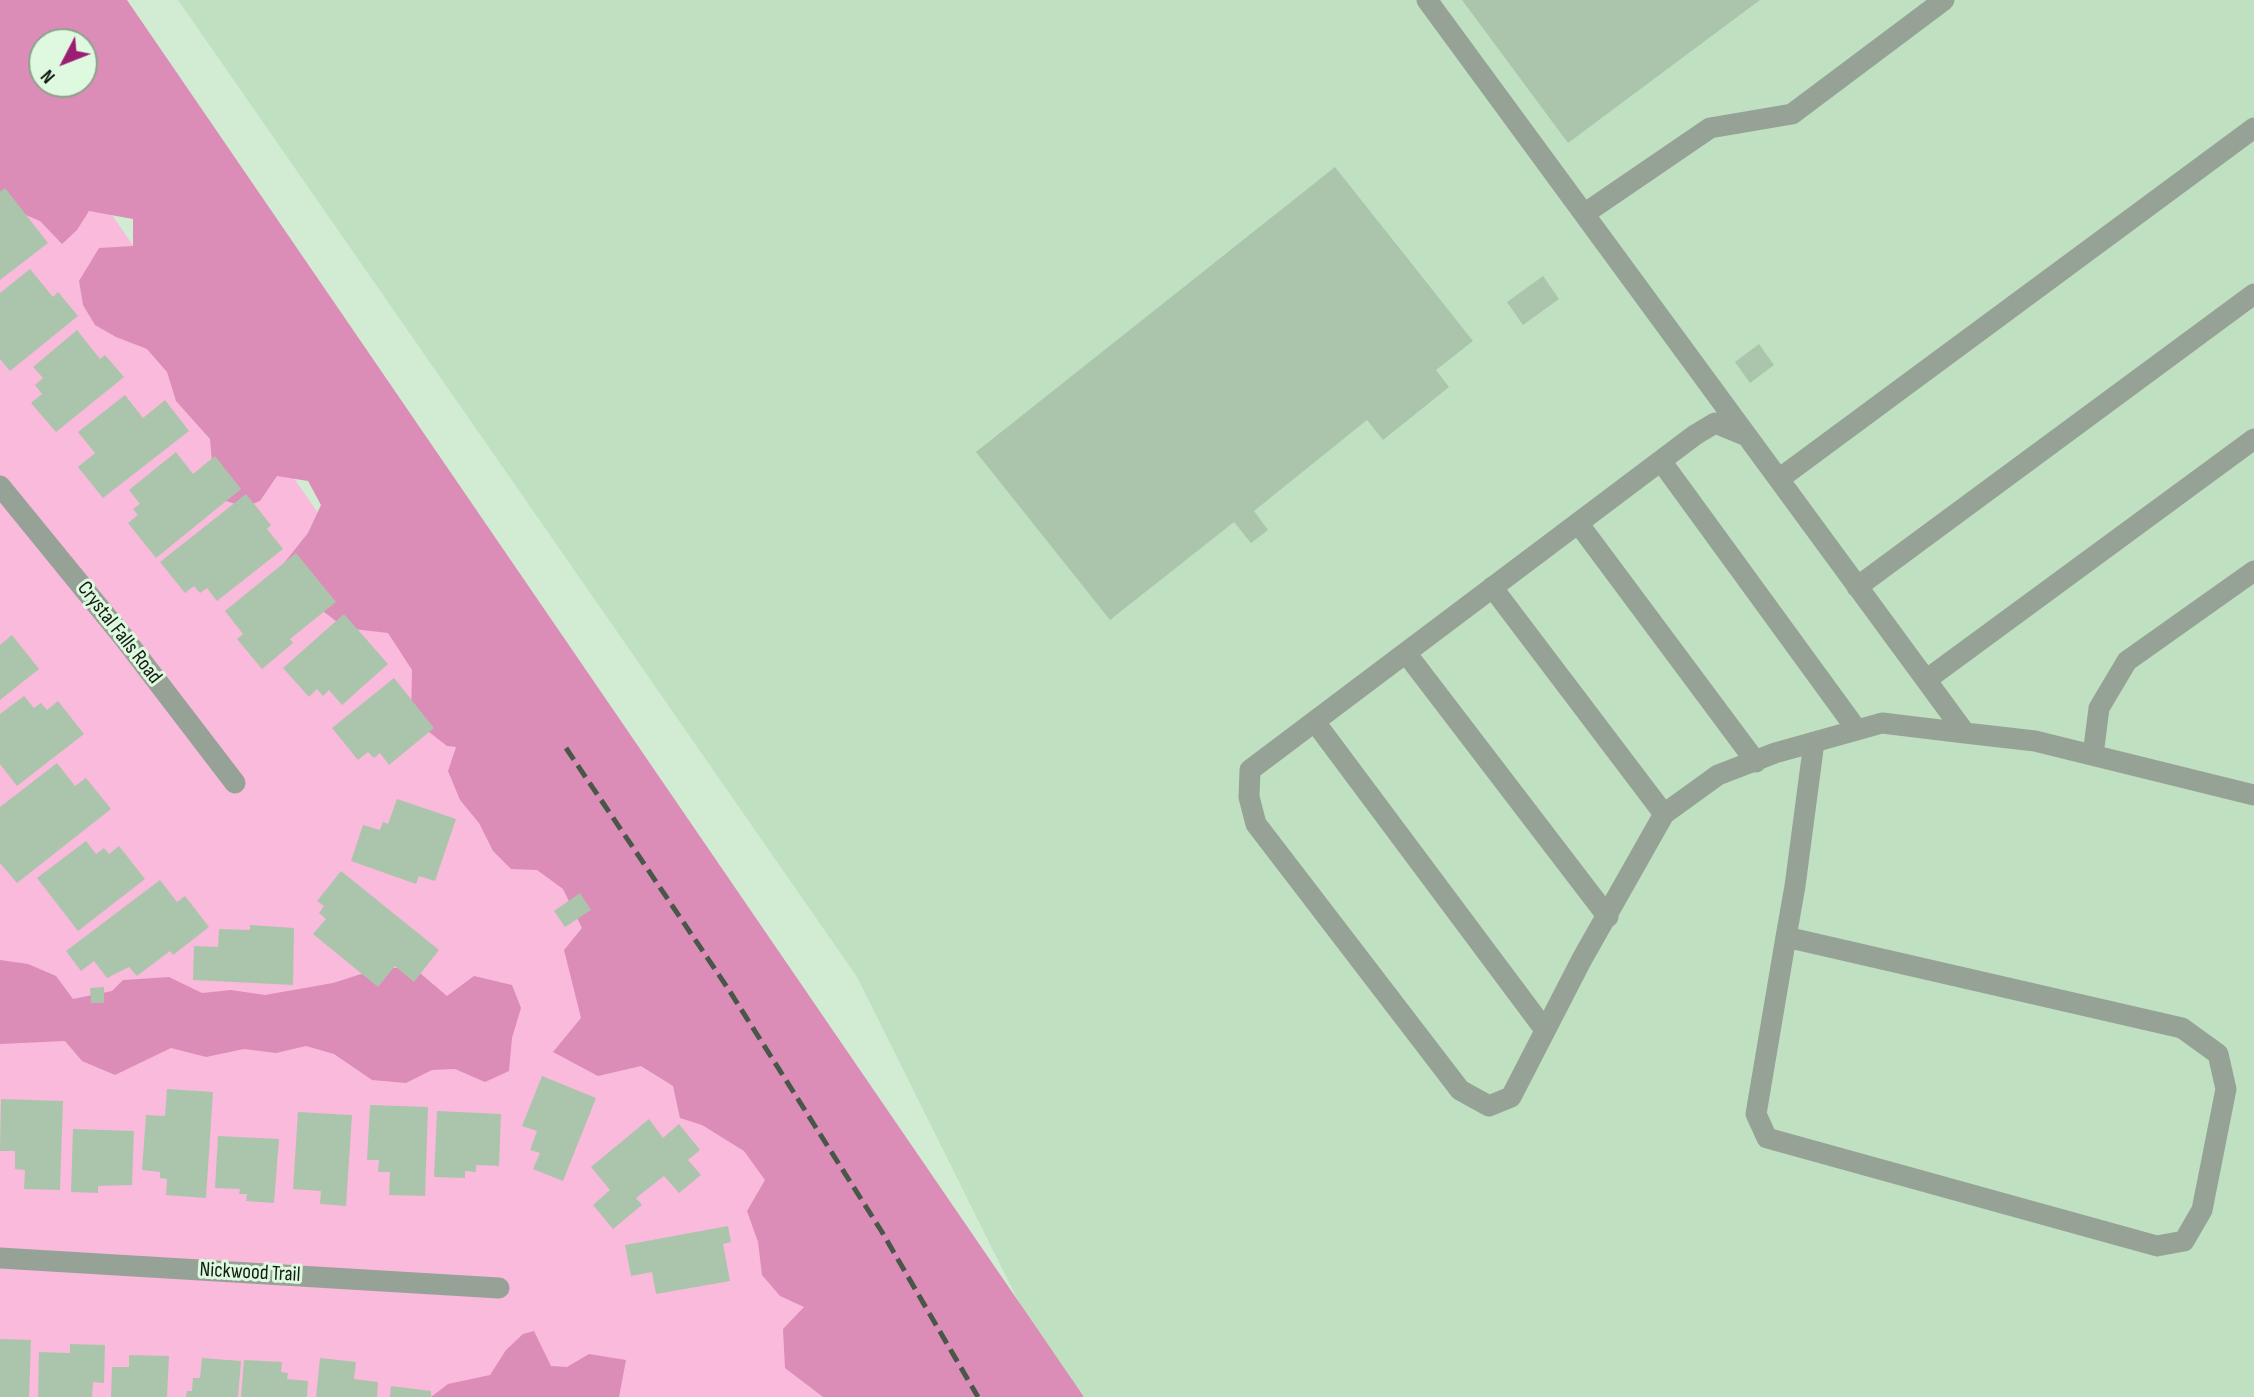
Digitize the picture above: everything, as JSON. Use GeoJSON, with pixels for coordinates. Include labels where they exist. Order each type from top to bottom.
{"type":"FeatureCollection","features":[{"type":"Feature","properties":{"kind":"street"},"geometry":{"type":"LineString","coordinates":[[1427,0],[1965,733]]}},
{"type":"Feature","properties":{"kind":"street"},"geometry":{"type":"LineString","coordinates":[[1584,214],[1710,128],[1791,114],[1944,0]]}},
{"type":"Feature","properties":{"kind":"street"},"geometry":{"type":"LineString","coordinates":[[1779,479],[2254,128]]}},
{"type":"Feature","properties":{"kind":"street"},"geometry":{"type":"LineString","coordinates":[[1857,587],[2254,294]]}},
{"type":"Feature","properties":{"kind":"street"},"geometry":{"type":"LineString","coordinates":[[1747,436],[1715,423],[1661,460],[1250,771],[1249,797],[1256,824],[1460,1090],[1489,1106],[1511,1097],[1664,814],[1718,775],[1814,742],[1882,723],[2035,741],[2254,795]]}},
{"type":"Feature","properties":{"kind":"street"},"geometry":{"type":"LineString","coordinates":[[1926,680],[2254,439]]}},
{"type":"Feature","properties":{"kind":"street"},"geometry":{"type":"LineString","coordinates":[[1661,460],[1857,730]]}},
{"type":"Feature","properties":{"kind":"street","name":"Crystal Falls Road"},"geometry":{"type":"LineString","coordinates":[[0,486],[124,638],[236,783]]}},
{"type":"Feature","properties":{"kind":"street"},"geometry":{"type":"LineString","coordinates":[[1578,523],[1756,762]]}},
{"type":"Feature","properties":{"kind":"street"},"geometry":{"type":"LineString","coordinates":[[2093,755],[2099,708],[2127,661],[2254,571]]}},
{"type":"Feature","properties":{"kind":"street"},"geometry":{"type":"LineString","coordinates":[[1492,587],[1664,814]]}},
{"type":"Feature","properties":{"kind":"street"},"geometry":{"type":"LineString","coordinates":[[1406,653],[1608,917]]}},
{"type":"Feature","properties":{"kind":"street"},"geometry":{"type":"LineString","coordinates":[[1315,722],[1545,1030]]}},
{"type":"Feature","properties":{"kind":"street"},"geometry":{"type":"LineString","coordinates":[[1786,937],[2182,1028],[2218,1054],[2226,1089],[2202,1210],[2184,1241],[2157,1246],[1767,1139],[1756,1114],[1786,937],[1814,742]]}},
{"type":"Feature","properties":{"kind":"street","name":"Nickwood Trail"},"geometry":{"type":"LineString","coordinates":[[0,1258],[499,1288]]}},
{"type":"Feature","properties":{"kind":"shaded area"},"geometry":{"type":"Polygon","coordinates":[[[0,0],[127,0],[1084,1397],[823,1397],[785,1368],[783,1329],[804,1307],[780,1296],[762,1275],[758,1242],[747,1211],[765,1180],[744,1151],[702,1125],[680,1118],[673,1086],[641,1066],[598,1076],[553,1052],[581,1018],[564,950],[582,928],[563,889],[537,870],[511,869],[493,851],[479,823],[460,800],[448,771],[456,747],[447,746],[411,718],[412,670],[388,633],[345,628],[319,608],[284,563],[308,533],[321,505],[308,481],[277,476],[260,501],[245,507],[226,501],[213,473],[210,439],[176,401],[167,372],[147,349],[95,325],[83,305],[79,281],[99,248],[133,246],[133,219],[89,211],[77,230],[62,244],[40,221],[0,204],[0,0]]]}},
{"type":"Feature","properties":{"kind":"shaded area"},"geometry":{"type":"Polygon","coordinates":[[[178,0],[2254,0],[2254,1397],[1066,1397],[857,977],[178,0]]]}},
{"type":"Feature","properties":{"kind":"shaded area"},"geometry":{"type":"Polygon","coordinates":[[[0,53],[28,94],[28,98],[31,98],[761,1154],[865,1397],[0,1397],[0,53]]]}},
{"type":"Feature","properties":{"kind":"shaded area"},"geometry":{"type":"Polygon","coordinates":[[[0,960],[28,964],[56,976],[73,999],[112,991],[123,980],[169,977],[202,993],[231,990],[265,995],[333,983],[380,968],[414,968],[447,996],[474,976],[512,985],[521,1008],[512,1038],[509,1071],[485,1082],[455,1069],[432,1070],[406,1083],[372,1080],[334,1054],[306,1046],[276,1053],[244,1049],[206,1057],[171,1048],[115,1075],[82,1061],[65,1041],[0,1044],[0,960]]]}},
{"type":"Feature","properties":{"kind":"shaded area"},"geometry":{"type":"Polygon","coordinates":[[[534,1331],[551,1366],[567,1367],[589,1354],[626,1360],[619,1397],[431,1397],[448,1384],[490,1375],[506,1350],[523,1334],[534,1331]]]}},
{"type":"Feature","properties":{"kind":"building"},"geometry":{"type":"Polygon","coordinates":[[[1462,0],[1760,0],[1568,143],[1462,0]]]}},
{"type":"Feature","properties":{"kind":"building"},"geometry":{"type":"Polygon","coordinates":[[[1335,167],[1473,341],[1436,370],[1449,387],[1383,440],[1367,420],[1254,511],[1268,530],[1251,543],[1234,522],[1110,620],[976,452],[1335,167]]]}},
{"type":"Feature","properties":{"kind":"building"},"geometry":{"type":"Polygon","coordinates":[[[5,188],[48,243],[0,280],[0,192],[5,188]]]}},
{"type":"Feature","properties":{"kind":"building"},"geometry":{"type":"Polygon","coordinates":[[[30,269],[53,297],[58,292],[78,316],[10,371],[0,359],[0,293],[30,269]]]}},
{"type":"Feature","properties":{"kind":"building"},"geometry":{"type":"Polygon","coordinates":[[[1543,276],[1559,299],[1523,325],[1507,302],[1543,276]]]}},
{"type":"Feature","properties":{"kind":"building"},"geometry":{"type":"Polygon","coordinates":[[[77,330],[100,359],[105,355],[124,377],[56,432],[31,403],[42,394],[35,385],[43,378],[33,367],[77,330]]]}},
{"type":"Feature","properties":{"kind":"building"},"geometry":{"type":"Polygon","coordinates":[[[1759,344],[1774,365],[1750,383],[1735,362],[1759,344]]]}},
{"type":"Feature","properties":{"kind":"building"},"geometry":{"type":"Polygon","coordinates":[[[125,395],[143,418],[165,400],[189,431],[103,498],[78,467],[95,453],[78,432],[125,395]]]}},
{"type":"Feature","properties":{"kind":"building"},"geometry":{"type":"Polygon","coordinates":[[[176,452],[193,474],[215,456],[241,489],[156,558],[128,523],[138,515],[133,509],[140,504],[129,490],[176,452]]]}},
{"type":"Feature","properties":{"kind":"building"},"geometry":{"type":"Polygon","coordinates":[[[246,494],[271,525],[267,529],[283,549],[217,601],[207,588],[200,593],[194,586],[185,593],[160,562],[246,494]]]}},
{"type":"Feature","properties":{"kind":"building"},"geometry":{"type":"Polygon","coordinates":[[[296,553],[336,602],[290,639],[293,643],[262,669],[237,639],[243,634],[225,611],[296,553]]]}},
{"type":"Feature","properties":{"kind":"building"},"geometry":{"type":"Polygon","coordinates":[[[344,614],[388,664],[342,705],[329,690],[323,696],[317,689],[309,697],[283,668],[344,614]]]}},
{"type":"Feature","properties":{"kind":"building"},"geometry":{"type":"Polygon","coordinates":[[[12,635],[39,669],[0,700],[0,645],[12,635]]]}},
{"type":"Feature","properties":{"kind":"building"},"geometry":{"type":"Polygon","coordinates":[[[394,678],[434,728],[389,765],[380,753],[374,758],[368,752],[358,760],[332,728],[394,678]]]}},
{"type":"Feature","properties":{"kind":"building"},"geometry":{"type":"Polygon","coordinates":[[[24,696],[34,708],[41,703],[47,710],[58,701],[84,734],[17,786],[0,764],[0,714],[24,696]]]}},
{"type":"Feature","properties":{"kind":"building"},"geometry":{"type":"Polygon","coordinates":[[[57,763],[75,786],[86,778],[111,809],[17,883],[0,863],[0,807],[57,763]]]}},
{"type":"Feature","properties":{"kind":"building"},"geometry":{"type":"Polygon","coordinates":[[[397,799],[456,819],[435,881],[419,876],[416,884],[351,861],[363,825],[380,830],[383,822],[388,824],[397,799]]]}},
{"type":"Feature","properties":{"kind":"building"},"geometry":{"type":"Polygon","coordinates":[[[86,841],[96,854],[104,848],[109,854],[119,846],[145,879],[78,931],[37,878],[86,841]]]}},
{"type":"Feature","properties":{"kind":"building"},"geometry":{"type":"Polygon","coordinates":[[[341,871],[439,950],[414,982],[395,966],[378,987],[313,934],[326,919],[319,913],[324,906],[317,901],[341,871]]]}},
{"type":"Feature","properties":{"kind":"building"},"geometry":{"type":"Polygon","coordinates":[[[160,880],[177,902],[185,896],[209,927],[173,955],[170,951],[137,976],[129,967],[107,978],[94,961],[81,971],[66,951],[160,880]]]}},
{"type":"Feature","properties":{"kind":"building"},"geometry":{"type":"Polygon","coordinates":[[[580,893],[591,910],[565,927],[554,911],[580,893]]]}},
{"type":"Feature","properties":{"kind":"building"},"geometry":{"type":"Polygon","coordinates":[[[250,925],[294,928],[293,985],[193,980],[194,946],[218,947],[219,929],[250,930],[250,925]]]}},
{"type":"Feature","properties":{"kind":"building"},"geometry":{"type":"Polygon","coordinates":[[[104,987],[104,1003],[91,1003],[90,988],[104,987]]]}},
{"type":"Feature","properties":{"kind":"building"},"geometry":{"type":"Polygon","coordinates":[[[542,1076],[596,1098],[563,1181],[533,1169],[540,1153],[530,1150],[537,1131],[522,1126],[542,1076]]]}},
{"type":"Feature","properties":{"kind":"building"},"geometry":{"type":"Polygon","coordinates":[[[167,1089],[213,1092],[206,1198],[166,1195],[167,1179],[160,1178],[160,1172],[142,1170],[146,1115],[165,1116],[167,1089]]]}},
{"type":"Feature","properties":{"kind":"building"},"geometry":{"type":"Polygon","coordinates":[[[1,1099],[63,1101],[60,1190],[24,1189],[25,1170],[15,1169],[15,1151],[0,1151],[1,1099]]]}},
{"type":"Feature","properties":{"kind":"building"},"geometry":{"type":"Polygon","coordinates":[[[370,1105],[428,1107],[425,1196],[389,1195],[390,1172],[378,1172],[379,1160],[367,1160],[370,1105]]]}},
{"type":"Feature","properties":{"kind":"building"},"geometry":{"type":"Polygon","coordinates":[[[437,1111],[501,1114],[499,1166],[476,1165],[476,1172],[465,1171],[465,1178],[434,1177],[437,1111]]]}},
{"type":"Feature","properties":{"kind":"building"},"geometry":{"type":"Polygon","coordinates":[[[298,1112],[352,1115],[346,1206],[320,1204],[321,1191],[293,1189],[298,1112]]]}},
{"type":"Feature","properties":{"kind":"building"},"geometry":{"type":"Polygon","coordinates":[[[649,1119],[663,1138],[679,1124],[700,1150],[688,1160],[701,1175],[679,1193],[664,1176],[636,1198],[642,1205],[613,1229],[593,1205],[610,1190],[591,1167],[649,1119]]]}},
{"type":"Feature","properties":{"kind":"building"},"geometry":{"type":"Polygon","coordinates":[[[73,1129],[134,1131],[132,1185],[98,1186],[98,1193],[71,1192],[73,1129]]]}},
{"type":"Feature","properties":{"kind":"building"},"geometry":{"type":"Polygon","coordinates":[[[218,1136],[279,1139],[274,1203],[246,1201],[247,1194],[239,1194],[240,1189],[215,1188],[218,1136]]]}},
{"type":"Feature","properties":{"kind":"building"},"geometry":{"type":"Polygon","coordinates":[[[728,1226],[731,1242],[723,1244],[730,1281],[656,1294],[652,1272],[631,1276],[625,1245],[728,1226]]]}},
{"type":"Feature","properties":{"kind":"building"},"geometry":{"type":"Polygon","coordinates":[[[0,1339],[31,1340],[29,1397],[0,1397],[0,1339]]]}},
{"type":"Feature","properties":{"kind":"building"},"geometry":{"type":"Polygon","coordinates":[[[70,1344],[105,1345],[104,1383],[93,1382],[92,1397],[38,1397],[39,1352],[70,1353],[70,1344]]]}},
{"type":"Feature","properties":{"kind":"building"},"geometry":{"type":"Polygon","coordinates":[[[129,1355],[169,1356],[167,1397],[111,1397],[112,1367],[129,1367],[129,1355]]]}},
{"type":"Feature","properties":{"kind":"building"},"geometry":{"type":"Polygon","coordinates":[[[202,1358],[241,1361],[238,1397],[186,1397],[187,1391],[192,1391],[193,1378],[200,1378],[202,1358]]]}},
{"type":"Feature","properties":{"kind":"building"},"geometry":{"type":"Polygon","coordinates":[[[320,1358],[356,1362],[354,1379],[378,1382],[377,1397],[316,1397],[320,1358]]]}},
{"type":"Feature","properties":{"kind":"building"},"geometry":{"type":"Polygon","coordinates":[[[244,1360],[282,1362],[281,1372],[288,1373],[287,1379],[308,1381],[307,1397],[241,1397],[244,1360]]]}},
{"type":"Feature","properties":{"kind":"building"},"geometry":{"type":"Polygon","coordinates":[[[391,1386],[431,1391],[431,1397],[390,1397],[391,1386]]]}},
{"type":"Feature","properties":{"kind":"railway"},"geometry":{"type":"LineString","coordinates":[[566,748],[727,987],[882,1232],[978,1397]]}}]}
